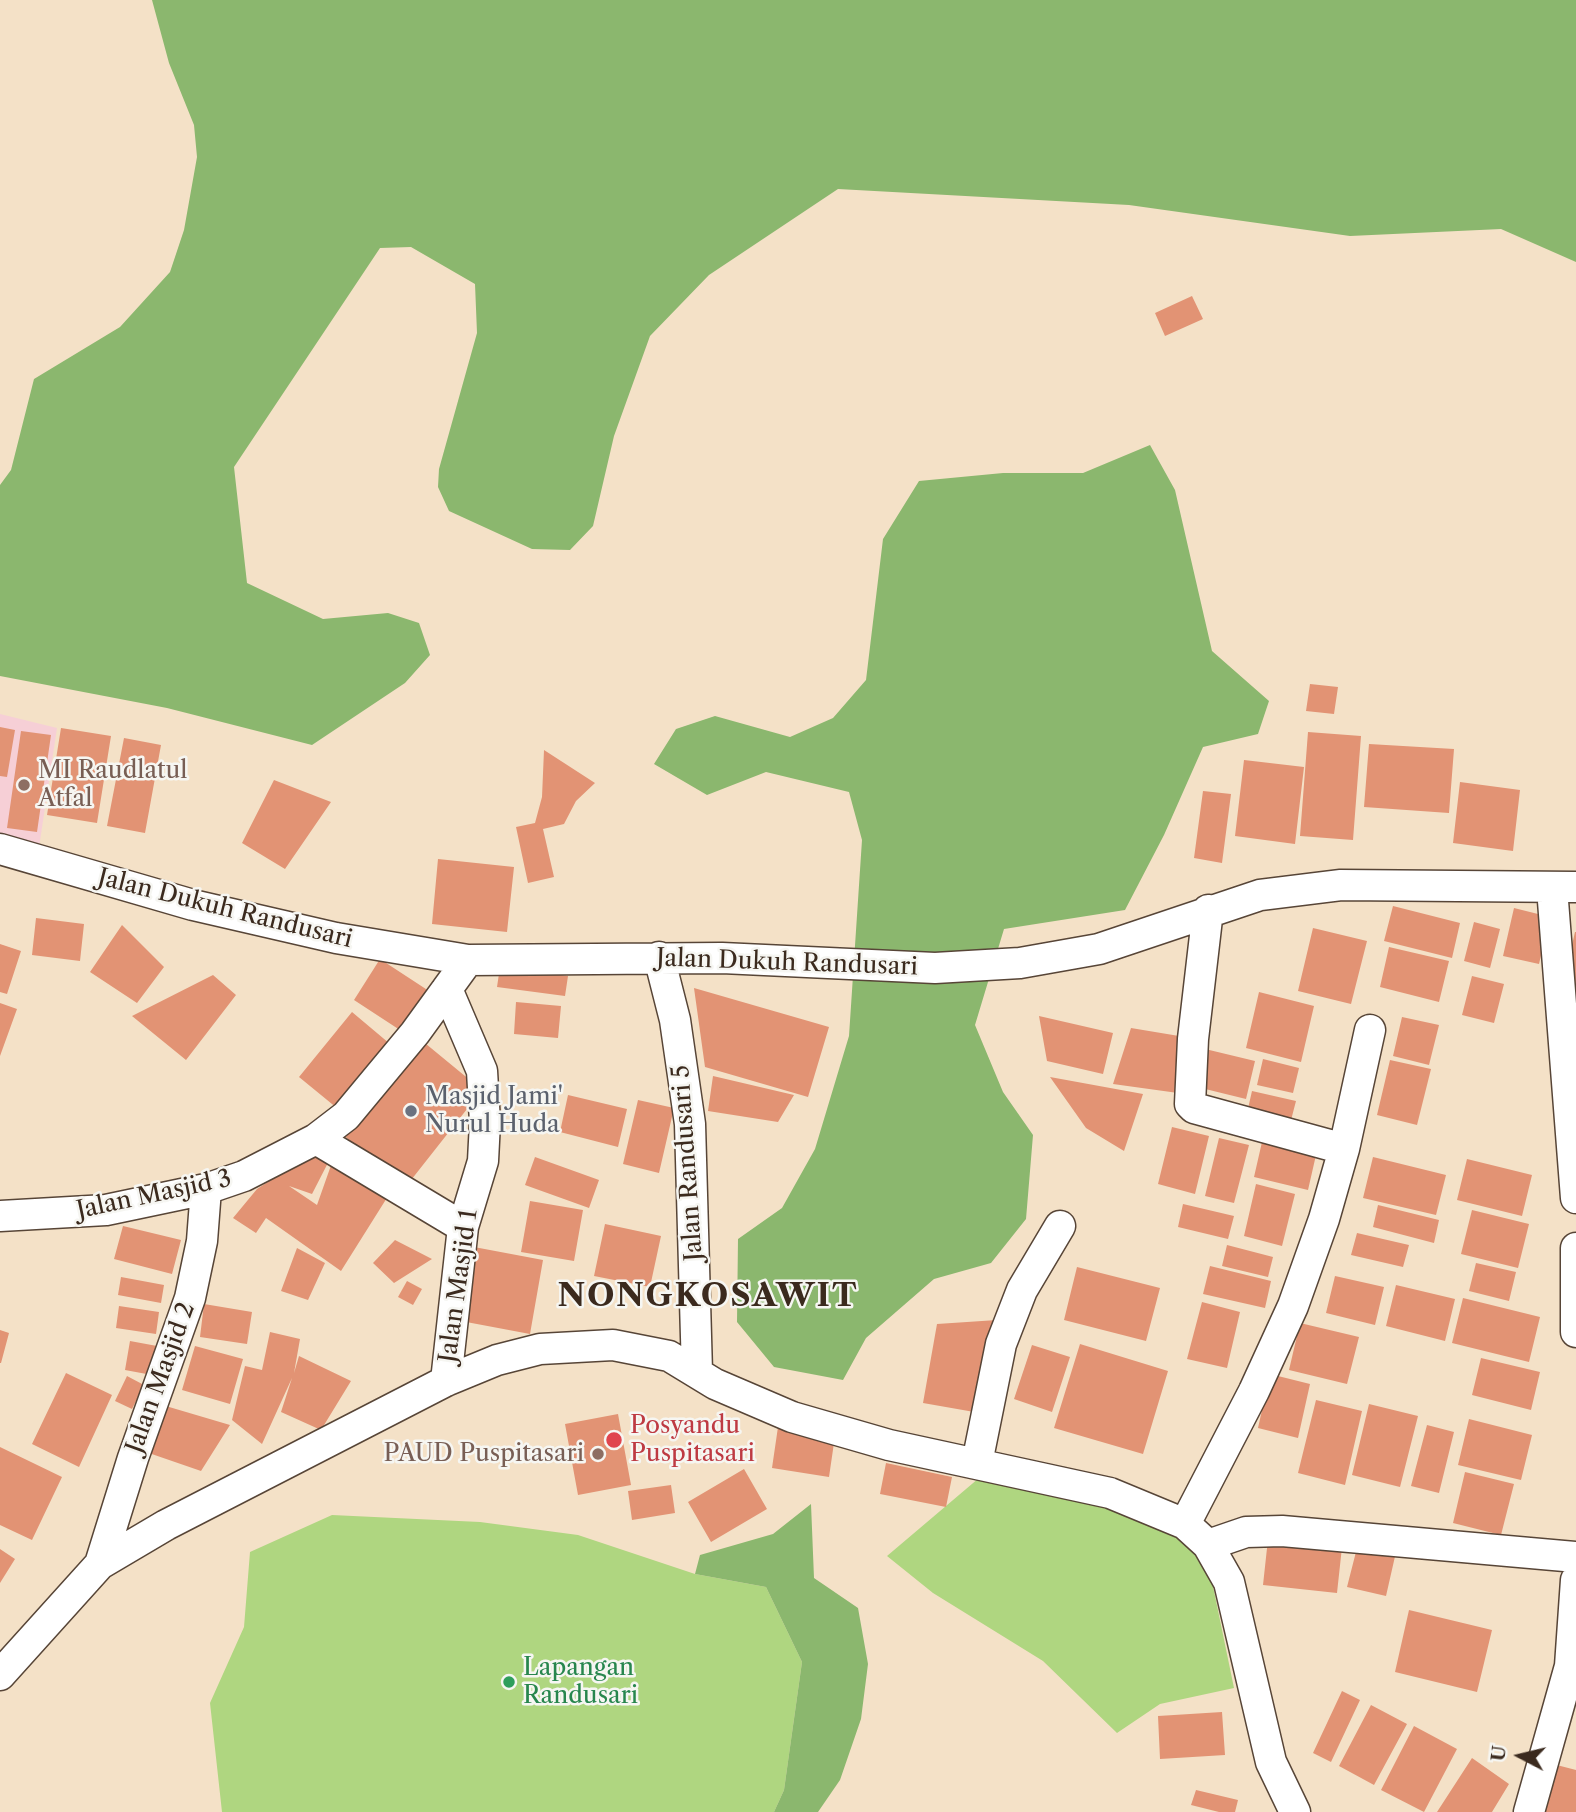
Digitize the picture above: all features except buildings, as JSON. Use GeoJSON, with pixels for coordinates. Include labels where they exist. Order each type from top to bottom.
{"type":"FeatureCollection","features":[{"type":"Feature","properties":{"kind":"street","name":"Jalan Dukuh Randusari"},"geometry":{"type":"LineString","coordinates":[[0,849],[193,905],[336,938],[468,960],[659,957],[935,968],[1020,963],[1099,948],[1208,910],[1261,895],[1341,885],[1564,887]]}},
{"type":"Feature","properties":{"kind":"street"},"geometry":{"type":"LineString","coordinates":[[1564,887],[1576,1198]]}},
{"type":"Feature","properties":{"kind":"street"},"geometry":{"type":"LineString","coordinates":[[1208,910],[1193,1039],[1190,1104],[1194,1108],[1344,1149]]}},
{"type":"Feature","properties":{"kind":"street","name":"Jalan Randusari 5"},"geometry":{"type":"LineString","coordinates":[[659,957],[675,1020],[690,1124],[697,1372]]}},
{"type":"Feature","properties":{"kind":"street","name":"Jalan Masjid 3"},"geometry":{"type":"LineString","coordinates":[[0,1216],[106,1210],[206,1189],[244,1176],[316,1139],[346,1116],[415,1033],[468,960]]}},
{"type":"Feature","properties":{"kind":"street","name":"Jalan Masjid 1"},"geometry":{"type":"LineString","coordinates":[[446,1381],[463,1227],[483,1161],[485,1122],[482,1071],[447,989]]}},
{"type":"Feature","properties":{"kind":"street"},"geometry":{"type":"LineString","coordinates":[[1185,1524],[1254,1391],[1293,1306],[1324,1219],[1344,1149],[1370,1030]]}},
{"type":"Feature","properties":{"kind":"street"},"geometry":{"type":"LineString","coordinates":[[316,1139],[463,1227]]}},
{"type":"Feature","properties":{"kind":"street","name":"Jalan Masjid 2"},"geometry":{"type":"LineString","coordinates":[[100,1564],[132,1458],[193,1289],[202,1241],[206,1189]]}},
{"type":"Feature","properties":{"kind":"street"},"geometry":{"type":"LineString","coordinates":[[977,1463],[1001,1344],[1022,1290],[1060,1226]]}},
{"type":"Feature","properties":{"kind":"street"},"geometry":{"type":"LineString","coordinates":[[1576,1248],[1576,1332]]}},
{"type":"Feature","properties":{"kind":"street"},"geometry":{"type":"LineString","coordinates":[[0,1675],[100,1564],[166,1525],[446,1381],[508,1357],[540,1349],[580,1345],[645,1349],[668,1356],[743,1398],[792,1417],[889,1445],[1110,1493],[1185,1524],[1208,1545],[1229,1582],[1271,1762],[1295,1812]]}},
{"type":"Feature","properties":{"kind":"street"},"geometry":{"type":"LineString","coordinates":[[1208,1545],[1246,1532],[1282,1531],[1576,1557]]}},
{"type":"Feature","properties":{"kind":"street"},"geometry":{"type":"LineString","coordinates":[[1529,1812],[1570,1666],[1576,1580]]}},
{"type":"Feature","properties":{"kind":"shaded area","name":"MI Raudlatul Atfal"},"geometry":{"type":"Polygon","coordinates":[[[0,714],[57,728],[38,854],[0,843],[0,714]]]}},
{"type":"Feature","properties":{"kind":"green space"},"geometry":{"type":"Polygon","coordinates":[[[152,0],[1576,0],[1576,262],[1501,229],[1350,236],[1129,205],[838,189],[709,275],[650,336],[614,436],[593,526],[570,550],[532,549],[449,511],[438,487],[439,469],[477,333],[475,284],[411,247],[380,248],[234,467],[247,583],[323,619],[388,613],[419,623],[430,655],[405,683],[312,745],[167,708],[0,676],[0,485],[11,470],[34,379],[120,327],[170,272],[184,230],[197,157],[194,125],[169,63],[152,0]]]}},
{"type":"Feature","properties":{"kind":"green space"},"geometry":{"type":"Polygon","coordinates":[[[1150,445],[1175,490],[1212,651],[1269,701],[1258,734],[1203,747],[1164,835],[1125,910],[1004,929],[975,1025],[1003,1092],[1033,1135],[1026,1219],[991,1263],[934,1279],[866,1338],[843,1380],[774,1367],[737,1322],[738,1239],[782,1208],[815,1149],[849,1036],[862,840],[849,792],[766,772],[707,795],[654,764],[676,729],[715,716],[790,737],[833,718],[866,680],[883,539],[919,481],[1003,473],[1083,473],[1150,445]]]}},
{"type":"Feature","properties":{"kind":"green space"},"geometry":{"type":"Polygon","coordinates":[[[979,1478],[1080,1499],[1173,1533],[1208,1562],[1234,1688],[1160,1704],[1117,1733],[1043,1661],[933,1593],[887,1556],[979,1478]]]}},
{"type":"Feature","properties":{"kind":"green space"},"geometry":{"type":"Polygon","coordinates":[[[811,1504],[814,1578],[858,1608],[868,1664],[861,1719],[840,1780],[818,1812],[774,1812],[784,1790],[802,1662],[766,1587],[695,1574],[700,1555],[773,1534],[811,1504]]]}},
{"type":"Feature","properties":{"kind":"green space","name":"Lapangan Randusari"},"geometry":{"type":"Polygon","coordinates":[[[332,1515],[480,1522],[578,1535],[695,1574],[766,1587],[802,1662],[784,1790],[774,1812],[222,1812],[210,1703],[244,1627],[250,1552],[332,1515]]]}},
{"type":"Feature","properties":{"kind":"place","name":"MI Raudlatul Atfal"},"geometry":{"type":"Point","coordinates":[24,785]}},
{"type":"Feature","properties":{"kind":"place","name":"Masjid Jami' Nurul Huda"},"geometry":{"type":"Point","coordinates":[411,1111]}},
{"type":"Feature","properties":{"kind":"place","name":"Posyandu Puspitasari"},"geometry":{"type":"Point","coordinates":[614,1440]}},
{"type":"Feature","properties":{"kind":"place","name":"PAUD Puspitasari"},"geometry":{"type":"Point","coordinates":[598,1454]}},
{"type":"Feature","properties":{"kind":"place","name":"Lapangan Randusari"},"geometry":{"type":"Point","coordinates":[509,1682]}},
{"type":"Feature","properties":{"kind":"district","name":"NONGKOSAWIT"},"geometry":{"type":"Point","coordinates":[708,1297]}}]}
